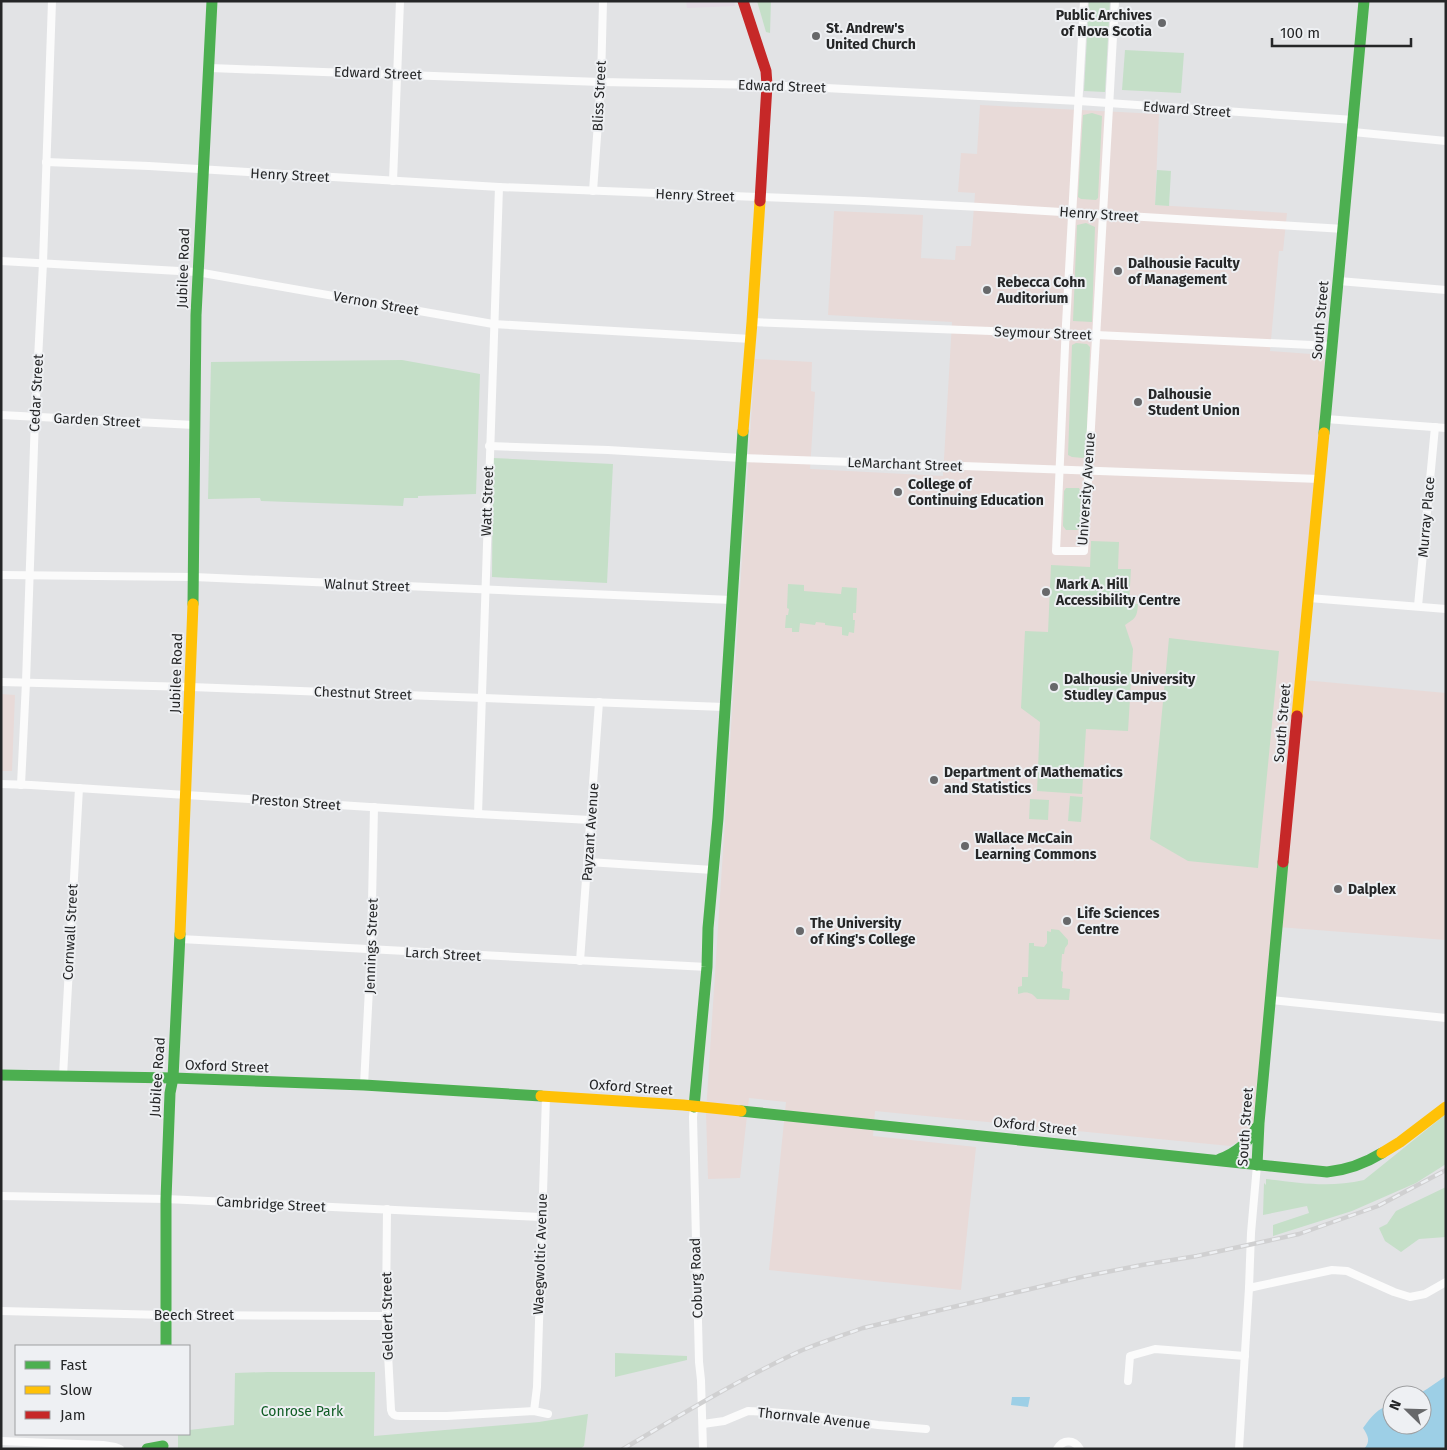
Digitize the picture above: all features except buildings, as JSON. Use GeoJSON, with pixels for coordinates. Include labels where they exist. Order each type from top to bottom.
{"type":"FeatureCollection","features":[{"type":"Feature","properties":{"kind":"main road","name":"Jubilee Road"},"geometry":{"type":"LineString","coordinates":[[166,1345],[166,1199],[170,1093],[173,1078],[187,796],[194,577],[194,425],[198,272],[212,1]]}},
{"type":"Feature","properties":{"kind":"main road"},"geometry":{"type":"LineString","coordinates":[[694,1107],[718,818],[767,85],[766,71],[744,1]]}},
{"type":"Feature","properties":{"kind":"main road","name":"South Street"},"geometry":{"type":"LineString","coordinates":[[1257,1165],[1259,1123],[1364,1]]}},
{"type":"Feature","properties":{"kind":"main road","name":"Oxford Street"},"geometry":{"type":"LineString","coordinates":[[1,1075],[173,1078],[364,1085],[546,1096],[694,1107],[874,1124],[1327,1172],[1350,1168],[1388,1150],[1446,1107]]}},
{"type":"Feature","properties":{"kind":"main road"},"geometry":{"type":"LineString","coordinates":[[1216,1160],[1237,1152],[1250,1140],[1259,1123]]}},
{"type":"Feature","properties":{"kind":"main road"},"geometry":{"type":"LineString","coordinates":[[147,1449],[163,1443]]}},
{"type":"Feature","properties":{"kind":"street","name":"Cedar Street"},"geometry":{"type":"LineString","coordinates":[[21,784],[52,1]]}},
{"type":"Feature","properties":{"kind":"street"},"geometry":{"type":"LineString","coordinates":[[394,181],[400,1]]}},
{"type":"Feature","properties":{"kind":"street","name":"Bliss Street"},"geometry":{"type":"LineString","coordinates":[[593,191],[603,1]]}},
{"type":"Feature","properties":{"kind":"street","name":"University Avenue"},"geometry":{"type":"LineString","coordinates":[[1084,1],[1056,551],[1084,552],[1115,1]]}},
{"type":"Feature","properties":{"kind":"street","name":"Edward Street"},"geometry":{"type":"LineString","coordinates":[[210,68],[600,82],[767,85],[1079,101],[1354,120]]}},
{"type":"Feature","properties":{"kind":"street"},"geometry":{"type":"LineString","coordinates":[[1353,132],[1446,141]]}},
{"type":"Feature","properties":{"kind":"street","name":"Henry Street"},"geometry":{"type":"LineString","coordinates":[[46,162],[499,187],[1073,212],[1344,230]]}},
{"type":"Feature","properties":{"kind":"street","name":"Watt Street"},"geometry":{"type":"LineString","coordinates":[[478,814],[484,590],[499,187]]}},
{"type":"Feature","properties":{"kind":"street","name":"Vernon Street"},"geometry":{"type":"LineString","coordinates":[[1,261],[198,272],[493,324],[751,339]]}},
{"type":"Feature","properties":{"kind":"street"},"geometry":{"type":"LineString","coordinates":[[1339,281],[1446,290]]}},
{"type":"Feature","properties":{"kind":"street","name":"Seymour Street"},"geometry":{"type":"LineString","coordinates":[[752,322],[1096,334],[1333,346]]}},
{"type":"Feature","properties":{"kind":"street","name":"Garden Street"},"geometry":{"type":"LineString","coordinates":[[1,415],[194,425]]}},
{"type":"Feature","properties":{"kind":"street"},"geometry":{"type":"LineString","coordinates":[[1326,419],[1446,428]]}},
{"type":"Feature","properties":{"kind":"street","name":"Murray Place"},"geometry":{"type":"LineString","coordinates":[[1418,606],[1435,427]]}},
{"type":"Feature","properties":{"kind":"street","name":"LeMarchant Street"},"geometry":{"type":"LineString","coordinates":[[489,446],[608,450],[742,458],[1320,479]]}},
{"type":"Feature","properties":{"kind":"street","name":"Walnut Street"},"geometry":{"type":"LineString","coordinates":[[1,574],[194,577],[732,600]]}},
{"type":"Feature","properties":{"kind":"street"},"geometry":{"type":"LineString","coordinates":[[1309,598],[1446,609]]}},
{"type":"Feature","properties":{"kind":"street","name":"Chestnut Street"},"geometry":{"type":"LineString","coordinates":[[1,682],[190,687],[724,708]]}},
{"type":"Feature","properties":{"kind":"street","name":"Payzant Avenue"},"geometry":{"type":"LineString","coordinates":[[580,962],[599,702]]}},
{"type":"Feature","properties":{"kind":"street","name":"Preston Street"},"geometry":{"type":"LineString","coordinates":[[1,784],[590,820]]}},
{"type":"Feature","properties":{"kind":"street","name":"Cornwall Street"},"geometry":{"type":"LineString","coordinates":[[63,1076],[79,788]]}},
{"type":"Feature","properties":{"kind":"street","name":"Jennings Street"},"geometry":{"type":"LineString","coordinates":[[364,1085],[371,950],[374,807]]}},
{"type":"Feature","properties":{"kind":"street"},"geometry":{"type":"LineString","coordinates":[[588,862],[713,870]]}},
{"type":"Feature","properties":{"kind":"street","name":"Larch Street"},"geometry":{"type":"LineString","coordinates":[[180,939],[580,962],[707,967]]}},
{"type":"Feature","properties":{"kind":"street"},"geometry":{"type":"LineString","coordinates":[[1271,1000],[1446,1018]]}},
{"type":"Feature","properties":{"kind":"street","name":"Waegwoltic Avenue"},"geometry":{"type":"LineString","coordinates":[[534,1411],[537,1387],[546,1096]]}},
{"type":"Feature","properties":{"kind":"street","name":"Coburg Road"},"geometry":{"type":"LineString","coordinates":[[694,1107],[696,1263],[699,1362],[702,1380],[703,1449]]}},
{"type":"Feature","properties":{"kind":"street","name":"South Street"},"geometry":{"type":"LineString","coordinates":[[1240,1449],[1251,1234],[1257,1165]]}},
{"type":"Feature","properties":{"kind":"street","name":"Cambridge Street"},"geometry":{"type":"LineString","coordinates":[[1,1196],[166,1199],[541,1217]]}},
{"type":"Feature","properties":{"kind":"street","name":"Geldert Street"},"geometry":{"type":"LineString","coordinates":[[387,1209],[386,1316],[390,1410],[392,1414],[395,1416],[447,1416],[534,1411]]}},
{"type":"Feature","properties":{"kind":"street"},"geometry":{"type":"LineString","coordinates":[[1249,1288],[1332,1270],[1347,1271],[1394,1292],[1410,1296],[1425,1294],[1446,1282]]}},
{"type":"Feature","properties":{"kind":"street","name":"Beech Street"},"geometry":{"type":"LineString","coordinates":[[1,1311],[166,1315],[386,1316]]}},
{"type":"Feature","properties":{"kind":"street"},"geometry":{"type":"LineString","coordinates":[[1128,1381],[1130,1356],[1155,1349],[1245,1356]]}},
{"type":"Feature","properties":{"kind":"street"},"geometry":{"type":"LineString","coordinates":[[534,1411],[548,1414]]}},
{"type":"Feature","properties":{"kind":"street","name":"Thornvale Avenue"},"geometry":{"type":"LineString","coordinates":[[703,1422],[724,1421],[748,1412],[769,1412],[926,1429]]}},
{"type":"Feature","properties":{"kind":"street"},"geometry":{"type":"LineString","coordinates":[[1,1441],[115,1446],[120,1449]]}},
{"type":"Feature","properties":{"kind":"street"},"geometry":{"type":"LineString","coordinates":[[1057,1449],[1061,1444],[1068,1441],[1075,1443],[1080,1449]]}},
{"type":"Feature","properties":{"kind":"shaded area"},"geometry":{"type":"Polygon","coordinates":[[[686,1],[734,1],[735,6],[687,8],[686,1]]]}},
{"type":"Feature","properties":{"kind":"shaded area","name":"Dalhousie University Studley Campus"},"geometry":{"type":"Polygon","coordinates":[[[980,105],[1159,114],[1155,205],[1287,213],[1283,251],[1279,251],[1270,351],[1325,355],[1303,680],[1446,693],[1446,940],[1278,927],[1259,1123],[1244,1139],[1230,1146],[875,1111],[873,1136],[976,1147],[961,1290],[769,1270],[786,1102],[749,1098],[740,1178],[708,1179],[706,1112],[755,359],[812,362],[811,391],[815,392],[810,469],[943,476],[952,322],[828,315],[834,211],[923,215],[921,258],[955,260],[956,246],[971,246],[975,193],[958,192],[961,153],[977,154],[980,105]]]}},
{"type":"Feature","properties":{"kind":"shaded area"},"geometry":{"type":"Polygon","coordinates":[[[1,694],[15,695],[12,771],[1,771],[1,694]]]}},
{"type":"Feature","properties":{"kind":"green space"},"geometry":{"type":"Polygon","coordinates":[[[757,1],[771,1],[770,33],[766,32],[757,1]]]}},
{"type":"Feature","properties":{"kind":"green space"},"geometry":{"type":"Polygon","coordinates":[[[1089,1],[1110,1],[1105,92],[1084,91],[1089,1]]]}},
{"type":"Feature","properties":{"kind":"green space"},"geometry":{"type":"Polygon","coordinates":[[[1125,50],[1184,53],[1181,93],[1122,90],[1125,50]]]}},
{"type":"Feature","properties":{"kind":"green space"},"geometry":{"type":"Polygon","coordinates":[[[1092,113],[1102,116],[1098,198],[1096,200],[1078,197],[1083,115],[1092,113]]]}},
{"type":"Feature","properties":{"kind":"green space"},"geometry":{"type":"Polygon","coordinates":[[[1157,170],[1171,171],[1169,206],[1155,205],[1157,170]]]}},
{"type":"Feature","properties":{"kind":"green space"},"geometry":{"type":"Polygon","coordinates":[[[1086,223],[1095,227],[1092,322],[1073,321],[1077,225],[1086,223]]]}},
{"type":"Feature","properties":{"kind":"green space"},"geometry":{"type":"Polygon","coordinates":[[[1076,343],[1087,344],[1090,347],[1086,455],[1083,458],[1068,455],[1072,345],[1076,343]]]}},
{"type":"Feature","properties":{"kind":"green space"},"geometry":{"type":"Polygon","coordinates":[[[402,360],[480,374],[476,494],[404,498],[403,506],[261,501],[260,498],[208,499],[211,362],[402,360]]]}},
{"type":"Feature","properties":{"kind":"green space"},"geometry":{"type":"Polygon","coordinates":[[[493,458],[613,464],[607,583],[492,577],[493,458]]]}},
{"type":"Feature","properties":{"kind":"green space"},"geometry":{"type":"Polygon","coordinates":[[[1066,488],[1079,488],[1081,492],[1080,528],[1077,530],[1066,530],[1063,526],[1064,491],[1066,488]]]}},
{"type":"Feature","properties":{"kind":"green space"},"geometry":{"type":"Polygon","coordinates":[[[1091,541],[1119,542],[1118,569],[1131,569],[1129,603],[1138,604],[1135,617],[1125,625],[1133,649],[1128,731],[1086,729],[1082,794],[1037,791],[1040,722],[1021,708],[1025,631],[1048,632],[1051,565],[1090,567],[1091,541]]]}},
{"type":"Feature","properties":{"kind":"green space"},"geometry":{"type":"Polygon","coordinates":[[[788,584],[804,585],[804,591],[841,594],[842,587],[857,588],[856,613],[853,613],[853,620],[855,620],[854,633],[849,632],[848,636],[842,635],[842,627],[816,622],[815,625],[800,623],[799,632],[792,632],[792,628],[785,628],[786,615],[788,615],[789,609],[787,608],[788,584]]]}},
{"type":"Feature","properties":{"kind":"green space"},"geometry":{"type":"Polygon","coordinates":[[[1169,638],[1279,651],[1258,868],[1188,861],[1150,839],[1169,638]]]}},
{"type":"Feature","properties":{"kind":"green space"},"geometry":{"type":"Polygon","coordinates":[[[1070,796],[1083,797],[1081,822],[1068,821],[1070,796]]]}},
{"type":"Feature","properties":{"kind":"green space"},"geometry":{"type":"Polygon","coordinates":[[[1030,799],[1049,800],[1048,820],[1029,819],[1030,799]]]}},
{"type":"Feature","properties":{"kind":"green space"},"geometry":{"type":"Polygon","coordinates":[[[1051,929],[1059,930],[1068,940],[1064,954],[1062,954],[1061,971],[1063,972],[1062,988],[1070,989],[1069,1000],[1037,999],[1029,993],[1018,994],[1018,987],[1022,986],[1022,977],[1028,977],[1029,943],[1034,943],[1034,946],[1044,947],[1047,943],[1047,931],[1051,932],[1051,929]]]}},
{"type":"Feature","properties":{"kind":"green space"},"geometry":{"type":"Polygon","coordinates":[[[1446,1114],[1446,1164],[1416,1183],[1352,1211],[1273,1236],[1273,1225],[1309,1213],[1307,1206],[1263,1215],[1264,1183],[1266,1185],[1266,1179],[1327,1184],[1364,1180],[1446,1114]]]}},
{"type":"Feature","properties":{"kind":"green space"},"geometry":{"type":"Polygon","coordinates":[[[1446,1187],[1446,1237],[1419,1239],[1401,1252],[1385,1241],[1379,1228],[1387,1224],[1396,1211],[1446,1187]]]}},
{"type":"Feature","properties":{"kind":"green space"},"geometry":{"type":"Polygon","coordinates":[[[615,1353],[687,1356],[687,1360],[615,1377],[615,1353]]]}},
{"type":"Feature","properties":{"kind":"green space","name":"Conrose Park"},"geometry":{"type":"Polygon","coordinates":[[[375,1372],[374,1436],[539,1422],[588,1414],[584,1446],[580,1449],[178,1449],[178,1435],[190,1435],[190,1430],[234,1425],[235,1373],[375,1372]]]}},
{"type":"Feature","properties":{"kind":"water"},"geometry":{"type":"Polygon","coordinates":[[[1446,1376],[1446,1449],[1364,1449],[1368,1443],[1368,1438],[1363,1428],[1372,1416],[1382,1408],[1382,1435],[1432,1435],[1432,1386],[1446,1376]]]}},
{"type":"Feature","properties":{"kind":"water"},"geometry":{"type":"Polygon","coordinates":[[[1012,1397],[1030,1397],[1028,1407],[1011,1405],[1012,1397]]]}},
{"type":"Feature","properties":{"kind":"railway"},"geometry":{"type":"LineString","coordinates":[[623,1449],[753,1374],[806,1349],[863,1328],[1086,1276],[1197,1256],[1299,1234],[1378,1206],[1446,1170]]}},
{"type":"Feature","properties":{"kind":"traffic: fast"},"geometry":{"type":"LineString","coordinates":[[193,604],[196,315],[212,1]]}},
{"type":"Feature","properties":{"kind":"traffic: fast"},"geometry":{"type":"LineString","coordinates":[[1324,433],[1364,1]]}},
{"type":"Feature","properties":{"kind":"traffic: fast"},"geometry":{"type":"LineString","coordinates":[[694,1107],[718,818],[743,431]]}},
{"type":"Feature","properties":{"kind":"traffic: fast"},"geometry":{"type":"LineString","coordinates":[[1257,1165],[1259,1123],[1283,862]]}},
{"type":"Feature","properties":{"kind":"traffic: fast"},"geometry":{"type":"LineString","coordinates":[[166,1345],[166,1199],[170,1093],[173,1078],[180,934]]}},
{"type":"Feature","properties":{"kind":"traffic: fast"},"geometry":{"type":"LineString","coordinates":[[1,1075],[173,1078],[364,1085],[541,1096]]}},
{"type":"Feature","properties":{"kind":"traffic: fast"},"geometry":{"type":"LineString","coordinates":[[741,1111],[1327,1172],[1355,1166],[1382,1153]]}},
{"type":"Feature","properties":{"kind":"traffic: fast"},"geometry":{"type":"LineString","coordinates":[[1220,1159],[1242,1147],[1257,1127]]}},
{"type":"Feature","properties":{"kind":"traffic: fast"},"geometry":{"type":"LineString","coordinates":[[147,1449],[163,1446]]}},
{"type":"Feature","properties":{"kind":"traffic: slow"},"geometry":{"type":"LineString","coordinates":[[743,431],[760,201]]}},
{"type":"Feature","properties":{"kind":"traffic: slow"},"geometry":{"type":"LineString","coordinates":[[1297,716],[1324,433]]}},
{"type":"Feature","properties":{"kind":"traffic: slow"},"geometry":{"type":"LineString","coordinates":[[180,934],[193,604]]}},
{"type":"Feature","properties":{"kind":"traffic: slow"},"geometry":{"type":"LineString","coordinates":[[541,1096],[683,1105],[741,1111]]}},
{"type":"Feature","properties":{"kind":"traffic: slow"},"geometry":{"type":"LineString","coordinates":[[1382,1153],[1400,1142],[1446,1107]]}},
{"type":"Feature","properties":{"kind":"traffic: jam"},"geometry":{"type":"LineString","coordinates":[[743,1],[766,71],[767,85],[760,201]]}},
{"type":"Feature","properties":{"kind":"traffic: jam"},"geometry":{"type":"LineString","coordinates":[[1283,862],[1297,716]]}},
{"type":"Feature","properties":{"kind":"place","name":"Public Archives of Nova Scotia"},"geometry":{"type":"Point","coordinates":[1162,23]}},
{"type":"Feature","properties":{"kind":"place","name":"St. Andrew's United Church"},"geometry":{"type":"Point","coordinates":[816,36]}},
{"type":"Feature","properties":{"kind":"place","name":"Dalhousie Faculty of Management"},"geometry":{"type":"Point","coordinates":[1118,271]}},
{"type":"Feature","properties":{"kind":"place","name":"Rebecca Cohn Auditorium"},"geometry":{"type":"Point","coordinates":[987,290]}},
{"type":"Feature","properties":{"kind":"place","name":"Dalhousie Student Union"},"geometry":{"type":"Point","coordinates":[1138,402]}},
{"type":"Feature","properties":{"kind":"place","name":"College of Continuing Education"},"geometry":{"type":"Point","coordinates":[898,492]}},
{"type":"Feature","properties":{"kind":"place","name":"Mark A. Hill Accessibility Centre"},"geometry":{"type":"Point","coordinates":[1046,592]}},
{"type":"Feature","properties":{"kind":"place","name":"Dalhousie University Studley Campus"},"geometry":{"type":"Point","coordinates":[1054,687]}},
{"type":"Feature","properties":{"kind":"place","name":"Department of Mathematics and Statistics"},"geometry":{"type":"Point","coordinates":[934,780]}},
{"type":"Feature","properties":{"kind":"place","name":"Wallace McCain Learning Commons"},"geometry":{"type":"Point","coordinates":[965,846]}},
{"type":"Feature","properties":{"kind":"place","name":"Dalplex"},"geometry":{"type":"Point","coordinates":[1338,889]}},
{"type":"Feature","properties":{"kind":"place","name":"Life Sciences Centre"},"geometry":{"type":"Point","coordinates":[1067,921]}},
{"type":"Feature","properties":{"kind":"place","name":"The University of King's College"},"geometry":{"type":"Point","coordinates":[800,931]}}]}
